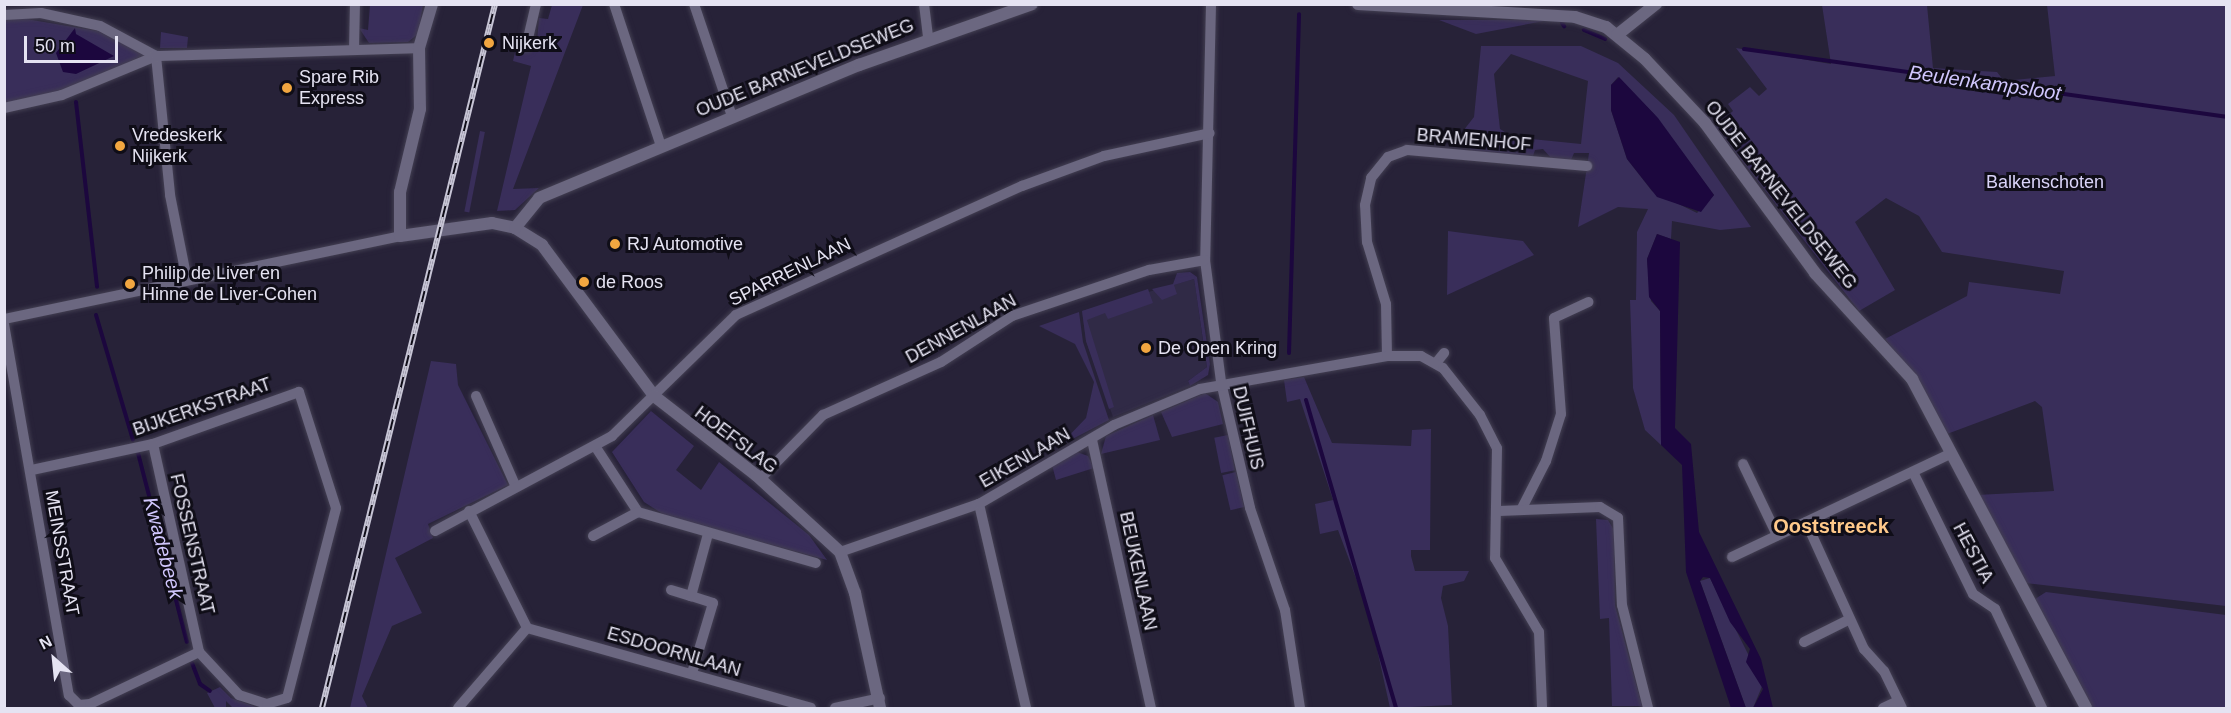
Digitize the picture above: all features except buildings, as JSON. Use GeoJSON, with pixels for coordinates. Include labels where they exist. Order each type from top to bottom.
{"type":"FeatureCollection","features":[{"type":"Feature","properties":{"kind":"street"},"geometry":{"type":"LineString","coordinates":[[354,50],[355,4]]}},
{"type":"Feature","properties":{"kind":"street"},"geometry":{"type":"LineString","coordinates":[[400,236],[400,192],[420,109],[419,48],[432,4]]}},
{"type":"Feature","properties":{"kind":"street"},"geometry":{"type":"LineString","coordinates":[[526,47],[536,4]]}},
{"type":"Feature","properties":{"kind":"street"},"geometry":{"type":"LineString","coordinates":[[614,4],[661,146]]}},
{"type":"Feature","properties":{"kind":"street"},"geometry":{"type":"LineString","coordinates":[[694,4],[732,116]]}},
{"type":"Feature","properties":{"kind":"street"},"geometry":{"type":"LineString","coordinates":[[924,4],[928,38]]}},
{"type":"Feature","properties":{"kind":"street","name":"OUDE BARNEVELDSEWEG"},"geometry":{"type":"LineString","coordinates":[[515,228],[539,198],[732,116],[928,38],[1032,4]]}},
{"type":"Feature","properties":{"kind":"street","name":"DUIFHUIS"},"geometry":{"type":"LineString","coordinates":[[1211,4],[1210,134],[1204,260],[1221,382],[1250,508],[1285,610],[1299,708]]}},
{"type":"Feature","properties":{"kind":"street","name":"OUDE BARNEVELDSEWEG"},"geometry":{"type":"LineString","coordinates":[[1358,4],[1431,12],[1551,13],[1589,21],[1617,34],[1705,123],[1815,273],[1912,379],[2086,708]]}},
{"type":"Feature","properties":{"kind":"street"},"geometry":{"type":"LineString","coordinates":[[1617,34],[1656,4]]}},
{"type":"Feature","properties":{"kind":"street"},"geometry":{"type":"LineString","coordinates":[[4,15],[41,13],[100,26],[156,56]]}},
{"type":"Feature","properties":{"kind":"street"},"geometry":{"type":"LineString","coordinates":[[4,108],[62,95],[156,56],[419,48]]}},
{"type":"Feature","properties":{"kind":"street"},"geometry":{"type":"LineString","coordinates":[[156,56],[170,195],[187,280]]}},
{"type":"Feature","properties":{"kind":"street","name":"SPARRENLAAN"},"geometry":{"type":"LineString","coordinates":[[435,531],[595,446],[654,396],[736,315],[815,276],[1104,156],[1210,134]]}},
{"type":"Feature","properties":{"kind":"street","name":"BRAMENHOF"},"geometry":{"type":"LineString","coordinates":[[1387,356],[1386,304],[1367,242],[1365,205],[1371,178],[1388,157],[1407,150],[1587,166]]}},
{"type":"Feature","properties":{"kind":"street"},"geometry":{"type":"LineString","coordinates":[[4,319],[400,236],[492,223],[515,228]]}},
{"type":"Feature","properties":{"kind":"street","name":"HOEFSLAG"},"geometry":{"type":"LineString","coordinates":[[515,228],[543,244],[654,396],[760,479],[840,552]]}},
{"type":"Feature","properties":{"kind":"street","name":"DENNENLAAN"},"geometry":{"type":"LineString","coordinates":[[760,479],[823,416],[941,362],[1004,320],[1149,270],[1204,260]]}},
{"type":"Feature","properties":{"kind":"street"},"geometry":{"type":"LineString","coordinates":[[1521,510],[1546,461],[1561,414],[1554,318],[1589,302]]}},
{"type":"Feature","properties":{"kind":"street","name":"MEINSSTRAAT"},"geometry":{"type":"LineString","coordinates":[[4,324],[32,470],[69,695],[79,705],[90,704],[198,652]]}},
{"type":"Feature","properties":{"kind":"street"},"geometry":{"type":"LineString","coordinates":[[1444,353],[1436,363],[1480,414],[1497,448],[1499,511],[1495,558],[1539,632],[1542,708]]}},
{"type":"Feature","properties":{"kind":"street","name":"EIKENLAAN"},"geometry":{"type":"LineString","coordinates":[[840,552],[979,504],[1092,440],[1114,425],[1221,382],[1387,356],[1421,356],[1436,363]]}},
{"type":"Feature","properties":{"kind":"street","name":"BIJKERKSTRAAT"},"geometry":{"type":"LineString","coordinates":[[32,470],[153,444],[298,392],[336,508],[287,698],[267,704],[239,695],[198,652]]}},
{"type":"Feature","properties":{"kind":"street"},"geometry":{"type":"LineString","coordinates":[[476,396],[516,487]]}},
{"type":"Feature","properties":{"kind":"street","name":"BEUKENLAAN"},"geometry":{"type":"LineString","coordinates":[[1092,440],[1151,708]]}},
{"type":"Feature","properties":{"kind":"street","name":"FOSSENSTRAAT"},"geometry":{"type":"LineString","coordinates":[[153,444],[198,652]]}},
{"type":"Feature","properties":{"kind":"street"},"geometry":{"type":"LineString","coordinates":[[595,446],[638,512],[708,534],[816,563]]}},
{"type":"Feature","properties":{"kind":"street"},"geometry":{"type":"LineString","coordinates":[[1732,557],[1950,454]]}},
{"type":"Feature","properties":{"kind":"street"},"geometry":{"type":"LineString","coordinates":[[1743,464],[1777,535]]}},
{"type":"Feature","properties":{"kind":"street","name":"HESTIA"},"geometry":{"type":"LineString","coordinates":[[1913,472],[1974,594],[1995,609],[2042,708]]}},
{"type":"Feature","properties":{"kind":"street"},"geometry":{"type":"LineString","coordinates":[[979,504],[1026,708]]}},
{"type":"Feature","properties":{"kind":"street"},"geometry":{"type":"LineString","coordinates":[[1499,511],[1600,507],[1618,518],[1622,605],[1648,708]]}},
{"type":"Feature","properties":{"kind":"street"},"geometry":{"type":"LineString","coordinates":[[463,707],[527,628],[469,511]]}},
{"type":"Feature","properties":{"kind":"street"},"geometry":{"type":"LineString","coordinates":[[593,536],[638,512]]}},
{"type":"Feature","properties":{"kind":"street"},"geometry":{"type":"LineString","coordinates":[[1806,522],[1850,619],[1900,705],[1883,708]]}},
{"type":"Feature","properties":{"kind":"street"},"geometry":{"type":"LineString","coordinates":[[691,596],[708,534]]}},
{"type":"Feature","properties":{"kind":"street"},"geometry":{"type":"LineString","coordinates":[[835,708],[880,703],[840,552]]}},
{"type":"Feature","properties":{"kind":"street"},"geometry":{"type":"LineString","coordinates":[[671,590],[713,603],[692,673]]}},
{"type":"Feature","properties":{"kind":"street"},"geometry":{"type":"LineString","coordinates":[[1804,642],[1850,619]]}},
{"type":"Feature","properties":{"kind":"street","name":"ESDOORNLAAN"},"geometry":{"type":"LineString","coordinates":[[527,628],[811,708]]}},
{"type":"Feature","properties":{"kind":"shaded area"},"geometry":{"type":"Polygon","coordinates":[[[75,28],[76,34],[114,56],[76,74],[63,72],[56,53],[75,28]]]}},
{"type":"Feature","properties":{"kind":"shaded area"},"geometry":{"type":"Polygon","coordinates":[[[1619,77],[1658,118],[1714,195],[1701,212],[1657,197],[1627,159],[1611,110],[1611,85],[1619,77]]]}},
{"type":"Feature","properties":{"kind":"shaded area"},"geometry":{"type":"Polygon","coordinates":[[[1657,234],[1680,242],[1675,428],[1691,444],[1699,532],[1761,659],[1773,708],[1753,708],[1763,689],[1746,662],[1750,649],[1730,622],[1710,578],[1703,577],[1700,581],[1746,708],[1731,708],[1686,572],[1682,465],[1661,445],[1660,311],[1649,297],[1647,259],[1657,234]]]}},
{"type":"Feature","properties":{"kind":"shaded area","name":"De Open Kring"},"geometry":{"type":"Polygon","coordinates":[[[1194,279],[1207,367],[1188,381],[1190,386],[1113,417],[1086,341],[1082,311],[1194,279]]]}},
{"type":"Feature","properties":{"kind":"green space"},"geometry":{"type":"Polygon","coordinates":[[[370,5],[423,5],[418,34],[408,42],[369,43],[359,28],[368,30],[370,5]]]}},
{"type":"Feature","properties":{"kind":"green space"},"geometry":{"type":"Polygon","coordinates":[[[552,5],[583,5],[513,189],[539,188],[515,210],[497,211],[531,66],[513,61],[516,48],[536,52],[539,18],[548,19],[552,5]]]}},
{"type":"Feature","properties":{"kind":"green space","name":"Balkenschoten"},"geometry":{"type":"Polygon","coordinates":[[[1822,5],[1927,5],[1933,68],[1997,72],[2004,81],[2055,76],[2047,5],[2226,5],[2226,606],[2025,583],[1977,495],[2054,491],[2042,407],[2035,401],[1947,434],[1922,385],[1885,339],[1967,296],[1969,282],[2060,294],[2064,271],[1942,252],[1919,216],[1886,198],[1855,222],[1895,290],[1859,311],[1715,126],[1733,111],[1728,104],[1750,87],[1759,96],[1767,89],[1736,48],[1831,64],[1822,5]]]}},
{"type":"Feature","properties":{"kind":"green space"},"geometry":{"type":"Polygon","coordinates":[[[14,17],[98,31],[144,55],[71,89],[5,106],[5,19],[14,17]]]}},
{"type":"Feature","properties":{"kind":"green space"},"geometry":{"type":"Polygon","coordinates":[[[1439,20],[1516,20],[1544,21],[1476,34],[1439,20]]]}},
{"type":"Feature","properties":{"kind":"green space"},"geometry":{"type":"Polygon","coordinates":[[[161,32],[188,37],[187,48],[160,48],[161,32]]]}},
{"type":"Feature","properties":{"kind":"green space"},"geometry":{"type":"Polygon","coordinates":[[[1481,46],[1581,46],[1618,63],[1674,115],[1751,227],[1720,230],[1672,221],[1671,239],[1657,234],[1647,259],[1651,301],[1660,311],[1661,445],[1645,430],[1633,388],[1630,300],[1636,300],[1637,232],[1648,209],[1618,207],[1578,227],[1589,153],[1574,153],[1571,160],[1552,159],[1543,149],[1535,150],[1533,156],[1471,151],[1466,142],[1456,140],[1474,117],[1481,46]],[[1511,54],[1494,74],[1500,129],[1513,137],[1581,144],[1588,81],[1511,54]],[[1618,77],[1611,85],[1611,110],[1627,159],[1652,191],[1697,213],[1714,195],[1654,114],[1618,77]]]}},
{"type":"Feature","properties":{"kind":"green space"},"geometry":{"type":"Polygon","coordinates":[[[480,131],[485,132],[469,212],[464,211],[480,131]]]}},
{"type":"Feature","properties":{"kind":"green space"},"geometry":{"type":"Polygon","coordinates":[[[1448,231],[1523,241],[1534,255],[1447,295],[1448,231]]]}},
{"type":"Feature","properties":{"kind":"green space"},"geometry":{"type":"Polygon","coordinates":[[[1190,272],[1197,277],[1210,364],[1208,375],[1190,386],[1188,381],[1207,367],[1194,279],[1174,285],[1177,294],[1162,300],[1152,289],[1173,284],[1177,273],[1190,272]]]}},
{"type":"Feature","properties":{"kind":"green space"},"geometry":{"type":"Polygon","coordinates":[[[1148,289],[1153,303],[1108,319],[1105,313],[1087,320],[1114,407],[1109,409],[1086,341],[1082,311],[1148,289]]]}},
{"type":"Feature","properties":{"kind":"green space"},"geometry":{"type":"Polygon","coordinates":[[[1079,312],[1083,342],[1109,420],[1059,446],[1086,418],[1094,382],[1075,344],[1039,326],[1079,312]]]}},
{"type":"Feature","properties":{"kind":"green space"},"geometry":{"type":"Polygon","coordinates":[[[431,361],[456,364],[458,385],[508,485],[428,524],[433,538],[395,558],[422,613],[392,626],[362,696],[368,708],[350,708],[431,361]]]}},
{"type":"Feature","properties":{"kind":"green space"},"geometry":{"type":"Polygon","coordinates":[[[1304,377],[1332,443],[1411,446],[1412,430],[1431,429],[1430,550],[1411,550],[1411,556],[1415,571],[1469,571],[1464,581],[1443,586],[1441,598],[1448,626],[1452,705],[1390,708],[1369,613],[1338,530],[1320,534],[1315,504],[1333,500],[1300,399],[1287,402],[1284,380],[1304,377]]]}},
{"type":"Feature","properties":{"kind":"green space"},"geometry":{"type":"Polygon","coordinates":[[[1205,393],[1218,402],[1223,424],[1172,437],[1161,412],[1205,393]]]}},
{"type":"Feature","properties":{"kind":"green space"},"geometry":{"type":"Polygon","coordinates":[[[651,411],[694,446],[676,470],[701,490],[719,462],[809,535],[827,560],[666,516],[644,502],[612,452],[651,411]]]}},
{"type":"Feature","properties":{"kind":"green space"},"geometry":{"type":"Polygon","coordinates":[[[1153,415],[1160,440],[1101,454],[1106,436],[1153,415]]]}},
{"type":"Feature","properties":{"kind":"green space"},"geometry":{"type":"Polygon","coordinates":[[[1228,435],[1235,470],[1221,473],[1214,438],[1228,435]]]}},
{"type":"Feature","properties":{"kind":"green space"},"geometry":{"type":"Polygon","coordinates":[[[1077,452],[1088,456],[1094,468],[1056,480],[1052,465],[1077,452]]]}},
{"type":"Feature","properties":{"kind":"green space"},"geometry":{"type":"Polygon","coordinates":[[[1236,472],[1244,507],[1230,510],[1222,475],[1236,472]]]}},
{"type":"Feature","properties":{"kind":"green space"},"geometry":{"type":"Polygon","coordinates":[[[1596,519],[1608,520],[1614,530],[1615,605],[1642,706],[1612,706],[1609,618],[1600,619],[1596,519]]]}},
{"type":"Feature","properties":{"kind":"green space"},"geometry":{"type":"Polygon","coordinates":[[[1710,578],[1763,684],[1753,708],[1746,708],[1700,581],[1710,578]]]}},
{"type":"Feature","properties":{"kind":"green space"},"geometry":{"type":"Polygon","coordinates":[[[2046,592],[2226,615],[2226,708],[2092,708],[2035,599],[2046,592]]]}},
{"type":"Feature","properties":{"kind":"green space"},"geometry":{"type":"Polygon","coordinates":[[[220,687],[231,698],[259,708],[233,708],[226,701],[226,708],[215,708],[207,693],[220,687]]]}},
{"type":"Feature","properties":{"kind":"waterway"},"geometry":{"type":"LineString","coordinates":[[1289,353],[1299,14]]}},
{"type":"Feature","properties":{"kind":"waterway"},"geometry":{"type":"LineString","coordinates":[[1584,30],[1605,39]]}},
{"type":"Feature","properties":{"kind":"waterway","name":"Beulenkampsloot"},"geometry":{"type":"LineString","coordinates":[[1744,49],[2226,117]]}},
{"type":"Feature","properties":{"kind":"waterway","name":"Kwadebeek"},"geometry":{"type":"LineString","coordinates":[[76,102],[97,287]]}},
{"type":"Feature","properties":{"kind":"waterway","name":"Kwadebeek"},"geometry":{"type":"LineString","coordinates":[[96,315],[133,440]]}},
{"type":"Feature","properties":{"kind":"waterway"},"geometry":{"type":"LineString","coordinates":[[1306,400],[1396,708]]}},
{"type":"Feature","properties":{"kind":"waterway","name":"Kwadebeek"},"geometry":{"type":"LineString","coordinates":[[138,453],[187,642]]}},
{"type":"Feature","properties":{"kind":"waterway","name":"Kwadebeek"},"geometry":{"type":"LineString","coordinates":[[192,663],[200,684],[210,691]]}},
{"type":"Feature","properties":{"kind":"railway"},"geometry":{"type":"LineString","coordinates":[[322,708],[495,4]]}},
{"type":"Feature","properties":{"kind":"place","name":"Nijkerk"},"geometry":{"type":"Point","coordinates":[489,43]}},
{"type":"Feature","properties":{"kind":"place","name":"Spare Rib Express"},"geometry":{"type":"Point","coordinates":[287,88]}},
{"type":"Feature","properties":{"kind":"place","name":"Vredeskerk Nijkerk"},"geometry":{"type":"Point","coordinates":[120,146]}},
{"type":"Feature","properties":{"kind":"place","name":"RJ Automotive"},"geometry":{"type":"Point","coordinates":[615,244]}},
{"type":"Feature","properties":{"kind":"place","name":"de Roos"},"geometry":{"type":"Point","coordinates":[584,282]}},
{"type":"Feature","properties":{"kind":"place","name":"Philip de Liver en Hinne de Liver-Cohen"},"geometry":{"type":"Point","coordinates":[130,284]}},
{"type":"Feature","properties":{"kind":"place","name":"De Open Kring"},"geometry":{"type":"Point","coordinates":[1146,348]}},
{"type":"Feature","properties":{"kind":"district","name":"Ooststreeck"},"geometry":{"type":"Point","coordinates":[1831,526]}}]}
